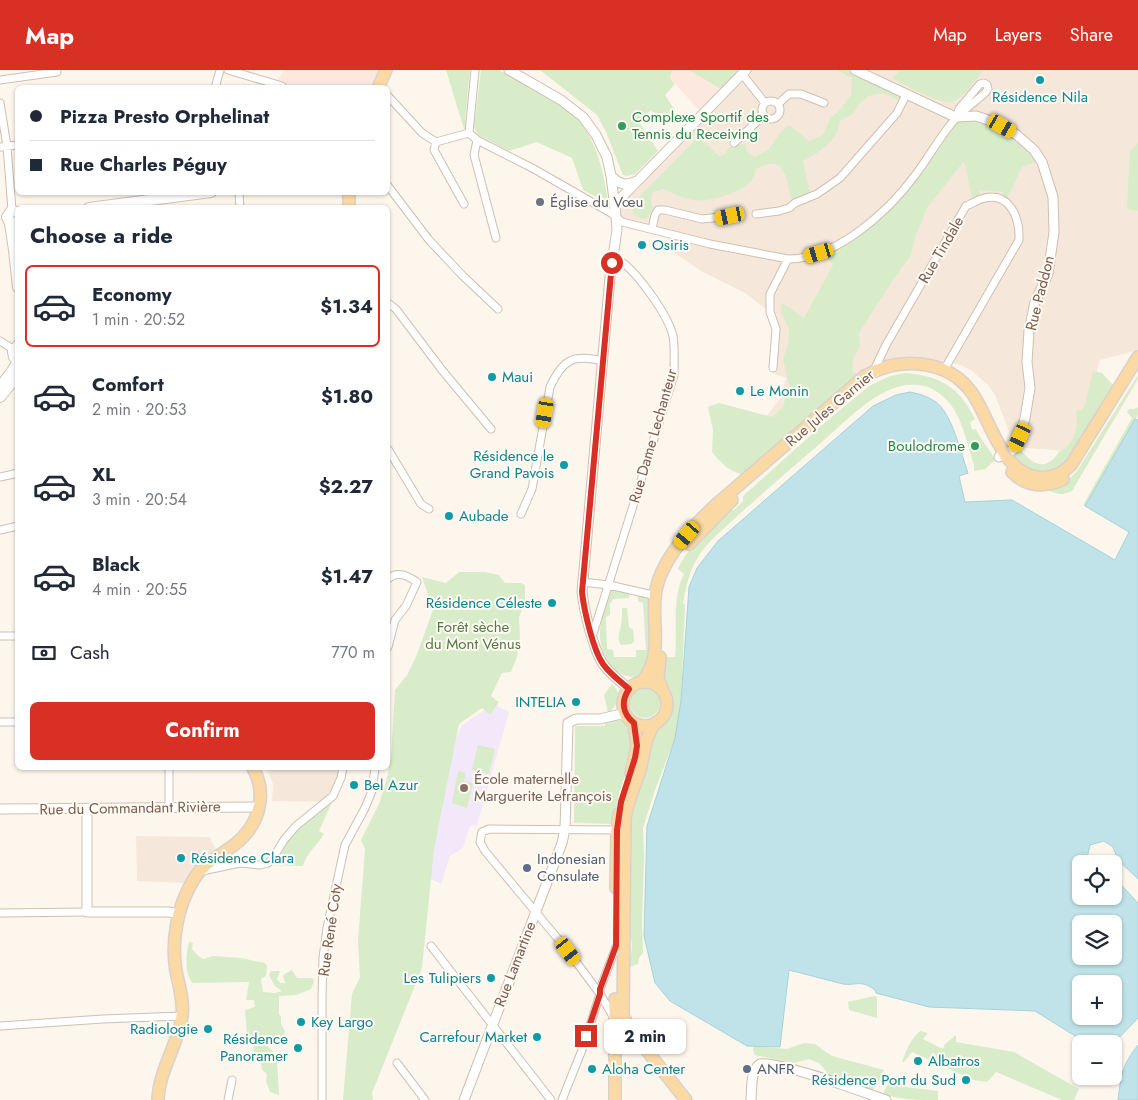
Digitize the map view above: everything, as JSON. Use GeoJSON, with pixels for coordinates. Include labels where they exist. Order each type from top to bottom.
{"type":"FeatureCollection","features":[{"type":"Feature","properties":{"kind":"main road"},"geometry":{"type":"LineString","coordinates":[[379,85],[386,70]]}},
{"type":"Feature","properties":{"kind":"main road"},"geometry":{"type":"LineString","coordinates":[[126,205],[192,195]]}},
{"type":"Feature","properties":{"kind":"main road"},"geometry":{"type":"LineString","coordinates":[[9,217],[15,264]]}},
{"type":"Feature","properties":{"kind":"main road","name":"Rue Jules Garnier"},"geometry":{"type":"LineString","coordinates":[[642,682],[654,661],[656,638],[654,619],[659,594],[668,569],[665,567],[679,544],[694,526],[718,503],[865,376],[877,369],[908,363],[927,365],[944,370],[959,379],[972,392],[1013,474],[1026,483],[1046,486],[1067,477],[1078,466],[1136,368],[1138,357]]}},
{"type":"Feature","properties":{"kind":"main road"},"geometry":{"type":"LineString","coordinates":[[0,387],[15,366]]}},
{"type":"Feature","properties":{"kind":"main road","name":"Rue Jules Garnier"},"geometry":{"type":"LineString","coordinates":[[663,691],[658,679],[662,636],[659,594],[670,571],[688,545],[731,501],[794,444],[879,375],[906,369],[923,371],[941,377],[957,386],[972,404],[987,437],[1013,467],[1023,476],[1044,478],[1061,474],[1071,465],[1136,368]]}},
{"type":"Feature","properties":{"kind":"main road"},"geometry":{"type":"LineString","coordinates":[[0,397],[15,379]]}},
{"type":"Feature","properties":{"kind":"main road"},"geometry":{"type":"LineString","coordinates":[[688,545],[689,538],[695,531],[694,526]]}},
{"type":"Feature","properties":{"kind":"main road"},"geometry":{"type":"LineString","coordinates":[[615,1100],[625,819],[627,805],[643,757],[647,734],[655,723],[660,720],[667,703],[663,691],[654,684],[642,682],[635,684],[629,689],[624,700],[625,713],[634,723],[641,725],[655,723]]}},
{"type":"Feature","properties":{"kind":"main road"},"geometry":{"type":"LineString","coordinates":[[634,723],[637,746],[621,802],[617,830],[616,946],[619,1018],[686,1100]]}},
{"type":"Feature","properties":{"kind":"main road"},"geometry":{"type":"LineString","coordinates":[[158,1100],[161,1077],[178,1034],[182,1016],[174,944],[180,914],[187,892],[200,871],[210,861],[241,840],[252,824],[259,807],[261,789],[254,770]]}},
{"type":"Feature","properties":{"kind":"main road"},"geometry":{"type":"LineString","coordinates":[[616,1048],[620,1042],[626,1040],[632,1040],[644,1047]]}},
{"type":"Feature","properties":{"kind":"street"},"geometry":{"type":"LineString","coordinates":[[216,85],[220,70]]}},
{"type":"Feature","properties":{"kind":"street"},"geometry":{"type":"LineString","coordinates":[[228,70],[279,85]]}},
{"type":"Feature","properties":{"kind":"street"},"geometry":{"type":"LineString","coordinates":[[469,133],[476,70]]}},
{"type":"Feature","properties":{"kind":"street"},"geometry":{"type":"LineString","coordinates":[[508,70],[561,100],[584,117],[596,135],[607,158],[611,176],[617,230],[613,249],[582,582],[583,600],[592,637],[602,663],[629,689]]}},
{"type":"Feature","properties":{"kind":"street"},"geometry":{"type":"LineString","coordinates":[[855,70],[957,117]]}},
{"type":"Feature","properties":{"kind":"street"},"geometry":{"type":"LineString","coordinates":[[0,80],[57,72]]}},
{"type":"Feature","properties":{"kind":"street"},"geometry":{"type":"LineString","coordinates":[[614,205],[640,181],[744,72],[765,104]]}},
{"type":"Feature","properties":{"kind":"street"},"geometry":{"type":"LineString","coordinates":[[469,133],[477,140],[534,169],[626,223],[710,244],[788,259],[804,257],[839,244],[858,233],[876,218],[891,204],[915,175],[957,117],[986,93],[987,85],[984,83],[980,84],[959,109],[957,117]]}},
{"type":"Feature","properties":{"kind":"street"},"geometry":{"type":"LineString","coordinates":[[778,104],[789,94],[801,94],[824,103]]}},
{"type":"Feature","properties":{"kind":"street"},"geometry":{"type":"LineString","coordinates":[[756,214],[789,208],[795,203],[817,194],[840,178],[897,114],[906,95]]}},
{"type":"Feature","properties":{"kind":"street"},"geometry":{"type":"LineString","coordinates":[[390,98],[422,133],[436,142],[469,133]]}},
{"type":"Feature","properties":{"kind":"street"},"geometry":{"type":"LineString","coordinates":[[773,101],[778,104],[781,109],[777,117],[771,119],[764,114],[762,109],[765,104],[773,101]]}},
{"type":"Feature","properties":{"kind":"street"},"geometry":{"type":"LineString","coordinates":[[0,102],[9,217]]}},
{"type":"Feature","properties":{"kind":"street"},"geometry":{"type":"LineString","coordinates":[[734,143],[764,114]]}},
{"type":"Feature","properties":{"kind":"street","name":"Rue Paddon"},"geometry":{"type":"LineString","coordinates":[[957,117],[976,116],[997,123],[1017,134],[1034,150],[1042,162],[1053,197],[1054,232],[1048,274],[1035,302],[1029,331],[1027,362],[1030,388],[1025,418],[1020,437],[1013,450],[1002,455]]}},
{"type":"Feature","properties":{"kind":"street"},"geometry":{"type":"LineString","coordinates":[[477,140],[474,155],[496,238]]}},
{"type":"Feature","properties":{"kind":"street"},"geometry":{"type":"LineString","coordinates":[[436,142],[434,150],[464,204]]}},
{"type":"Feature","properties":{"kind":"street"},"geometry":{"type":"LineString","coordinates":[[611,176],[617,183],[624,185],[640,181]]}},
{"type":"Feature","properties":{"kind":"street"},"geometry":{"type":"LineString","coordinates":[[390,189],[429,240],[498,310]]}},
{"type":"Feature","properties":{"kind":"street","name":"Rue Tindale"},"geometry":{"type":"LineString","coordinates":[[877,369],[876,366],[886,345],[966,206],[982,199],[992,198],[1001,200],[1010,205],[1015,212],[1018,222],[1019,240],[944,370]]}},
{"type":"Feature","properties":{"kind":"street"},"geometry":{"type":"LineString","coordinates":[[652,229],[658,210],[702,219],[730,216]]}},
{"type":"Feature","properties":{"kind":"street","name":"Rue Dame Lechanteur"},"geometry":{"type":"LineString","coordinates":[[592,637],[674,375],[675,353],[672,334],[661,312],[635,273],[623,261],[615,258],[613,249]]}},
{"type":"Feature","properties":{"kind":"street"},"geometry":{"type":"LineString","coordinates":[[773,368],[776,329],[770,312],[770,294],[788,259]]}},
{"type":"Feature","properties":{"kind":"street"},"geometry":{"type":"LineString","coordinates":[[390,304],[396,309],[442,370],[492,429]]}},
{"type":"Feature","properties":{"kind":"street"},"geometry":{"type":"LineString","coordinates":[[0,341],[15,347]]}},
{"type":"Feature","properties":{"kind":"street"},"geometry":{"type":"LineString","coordinates":[[522,514],[532,489],[547,400],[550,387],[556,375],[561,366],[570,359],[581,358],[603,361]]}},
{"type":"Feature","properties":{"kind":"street"},"geometry":{"type":"LineString","coordinates":[[860,389],[862,384],[876,373],[877,369],[880,371],[891,368],[898,370]]}},
{"type":"Feature","properties":{"kind":"street"},"geometry":{"type":"LineString","coordinates":[[923,371],[927,368],[942,372],[944,370],[944,373],[953,379],[957,386]]}},
{"type":"Feature","properties":{"kind":"street"},"geometry":{"type":"LineString","coordinates":[[390,452],[421,504],[429,509]]}},
{"type":"Feature","properties":{"kind":"street"},"geometry":{"type":"LineString","coordinates":[[0,477],[15,474]]}},
{"type":"Feature","properties":{"kind":"street"},"geometry":{"type":"LineString","coordinates":[[0,530],[15,527]]}},
{"type":"Feature","properties":{"kind":"street"},"geometry":{"type":"LineString","coordinates":[[390,577],[398,574],[409,577],[417,582],[406,606],[395,620],[390,640]]}},
{"type":"Feature","properties":{"kind":"street"},"geometry":{"type":"LineString","coordinates":[[582,582],[659,594]]}},
{"type":"Feature","properties":{"kind":"street"},"geometry":{"type":"LineString","coordinates":[[0,636],[15,636]]}},
{"type":"Feature","properties":{"kind":"street","name":"Rue Lamartine"},"geometry":{"type":"LineString","coordinates":[[464,1100],[562,843],[565,829],[568,723],[576,719],[600,719],[625,713]]}},
{"type":"Feature","properties":{"kind":"street"},"geometry":{"type":"LineString","coordinates":[[0,722],[15,722]]}},
{"type":"Feature","properties":{"kind":"street"},"geometry":{"type":"LineString","coordinates":[[169,770],[169,807]]}},
{"type":"Feature","properties":{"kind":"street"},"geometry":{"type":"LineString","coordinates":[[200,871],[240,863],[268,863],[296,826],[333,796],[343,770]]}},
{"type":"Feature","properties":{"kind":"street","name":"Rue René Coty"},"geometry":{"type":"LineString","coordinates":[[322,1100],[323,958],[327,928],[345,845],[372,791],[375,770]]}},
{"type":"Feature","properties":{"kind":"street","name":"Rue du Commandant Rivière"},"geometry":{"type":"LineString","coordinates":[[0,809],[259,807]]}},
{"type":"Feature","properties":{"kind":"street"},"geometry":{"type":"LineString","coordinates":[[87,809],[87,912]]}},
{"type":"Feature","properties":{"kind":"street"},"geometry":{"type":"LineString","coordinates":[[617,830],[489,829],[482,832],[480,842],[485,851],[619,1018]]}},
{"type":"Feature","properties":{"kind":"street"},"geometry":{"type":"LineString","coordinates":[[0,914],[87,912],[169,912],[180,914]]}},
{"type":"Feature","properties":{"kind":"street"},"geometry":{"type":"LineString","coordinates":[[431,946],[493,1023],[551,1100]]}},
{"type":"Feature","properties":{"kind":"street"},"geometry":{"type":"LineString","coordinates":[[562,1100],[582,1050],[600,989],[616,946]]}},
{"type":"Feature","properties":{"kind":"street"},"geometry":{"type":"LineString","coordinates":[[0,1026],[182,1016]]}},
{"type":"Feature","properties":{"kind":"street"},"geometry":{"type":"LineString","coordinates":[[751,1100],[754,1072],[758,1065],[764,1062],[794,1069],[886,1100]]}},
{"type":"Feature","properties":{"kind":"street"},"geometry":{"type":"LineString","coordinates":[[397,1063],[425,1100]]}},
{"type":"Feature","properties":{"kind":"street"},"geometry":{"type":"LineString","coordinates":[[228,1100],[232,1080]]}},
{"type":"Feature","properties":{"kind":"shaded area"},"geometry":{"type":"Polygon","coordinates":[[[284,70],[386,70],[379,85],[274,85],[284,70]]]}},
{"type":"Feature","properties":{"kind":"shaded area"},"geometry":{"type":"Polygon","coordinates":[[[672,70],[746,70],[703,115],[670,78],[672,70]]]}},
{"type":"Feature","properties":{"kind":"shaded area"},"geometry":{"type":"Polygon","coordinates":[[[746,70],[1138,70],[1138,350],[1100,360],[1076,439],[1066,451],[1015,447],[995,395],[988,385],[971,370],[950,361],[927,365],[889,366],[728,466],[779,400],[786,378],[775,374],[773,368],[776,329],[770,312],[745,293],[701,271],[669,249],[668,233],[629,223],[616,216],[614,205],[746,70]]]}},
{"type":"Feature","properties":{"kind":"shaded area","name":"École maternelle Marguerite Lefrançois"},"geometry":{"type":"Polygon","coordinates":[[[494,704],[509,712],[477,825],[470,826],[463,848],[450,856],[441,884],[428,878],[449,756],[461,726],[494,704]]]}},
{"type":"Feature","properties":{"kind":"shaded area"},"geometry":{"type":"Polygon","coordinates":[[[267,770],[339,770],[339,777],[325,802],[272,801],[273,784],[267,770]]]}},
{"type":"Feature","properties":{"kind":"shaded area"},"geometry":{"type":"Polygon","coordinates":[[[136,836],[210,837],[216,851],[187,883],[137,881],[136,836]]]}},
{"type":"Feature","properties":{"kind":"green space"},"geometry":{"type":"Polygon","coordinates":[[[446,70],[470,70],[465,120],[467,122],[466,129],[464,129],[446,70]]]}},
{"type":"Feature","properties":{"kind":"green space"},"geometry":{"type":"Polygon","coordinates":[[[481,70],[497,70],[505,73],[559,104],[577,119],[585,129],[597,152],[608,203],[583,190],[572,158],[537,142],[509,151],[478,135],[474,127],[481,70]]]}},
{"type":"Feature","properties":{"kind":"green space","name":"Complexe Sportif des Tennis du Receiving"},"geometry":{"type":"Polygon","coordinates":[[[540,70],[672,70],[670,78],[675,84],[665,95],[674,109],[667,116],[650,111],[638,121],[658,151],[635,174],[623,175],[597,115],[540,70]]]}},
{"type":"Feature","properties":{"kind":"green space"},"geometry":{"type":"Polygon","coordinates":[[[689,70],[739,70],[721,89],[689,70]]]}},
{"type":"Feature","properties":{"kind":"green space"},"geometry":{"type":"Polygon","coordinates":[[[837,70],[846,70],[901,96],[900,103],[899,100],[883,93],[868,96],[858,105],[854,113],[840,121],[835,135],[827,146],[803,161],[810,193],[803,197],[791,199],[788,183],[782,170],[773,164],[756,169],[753,179],[747,185],[733,193],[716,198],[700,201],[681,197],[663,189],[653,192],[651,199],[653,209],[646,219],[637,217],[634,214],[631,205],[706,129],[704,142],[719,156],[724,155],[728,148],[745,143],[747,152],[755,157],[768,150],[781,132],[789,125],[809,141],[823,135],[831,117],[839,111],[851,95],[852,78],[837,70]]]}},
{"type":"Feature","properties":{"kind":"green space"},"geometry":{"type":"Polygon","coordinates":[[[900,70],[984,70],[962,95],[949,102],[932,98],[892,78],[900,70]]]}},
{"type":"Feature","properties":{"kind":"green space"},"geometry":{"type":"Polygon","coordinates":[[[970,120],[991,124],[1006,131],[1029,150],[1036,162],[1022,167],[1007,199],[1002,198],[1003,192],[979,190],[980,196],[972,198],[964,161],[927,208],[914,240],[911,255],[859,333],[860,346],[853,359],[852,371],[858,374],[856,380],[744,475],[730,469],[712,452],[713,430],[708,407],[719,403],[772,417],[783,407],[789,385],[783,359],[788,345],[789,329],[781,313],[782,303],[804,318],[833,265],[826,256],[816,260],[801,262],[821,256],[835,249],[858,236],[875,223],[916,177],[953,126],[957,122],[970,120]]]}},
{"type":"Feature","properties":{"kind":"green space"},"geometry":{"type":"Polygon","coordinates":[[[1138,143],[1138,211],[1127,209],[1130,151],[1138,143]]]}},
{"type":"Feature","properties":{"kind":"green space"},"geometry":{"type":"Polygon","coordinates":[[[1093,371],[1102,373],[1114,386],[1067,463],[1055,470],[1032,471],[1012,458],[1018,446],[1031,460],[1044,464],[1052,460],[1060,451],[1067,447],[1076,430],[1076,411],[1080,411],[1085,405],[1093,371]]]}},
{"type":"Feature","properties":{"kind":"green space"},"geometry":{"type":"Polygon","coordinates":[[[906,373],[929,377],[956,392],[963,399],[975,419],[970,422],[972,430],[976,429],[995,460],[985,469],[974,471],[974,465],[961,423],[943,396],[928,387],[922,386],[908,385],[895,388],[865,404],[711,540],[700,554],[689,578],[683,604],[685,604],[681,702],[675,738],[643,828],[643,953],[639,958],[638,964],[627,968],[632,944],[628,932],[631,819],[633,804],[641,784],[655,729],[664,722],[671,713],[672,708],[673,697],[664,678],[663,669],[664,657],[675,657],[676,604],[684,574],[678,569],[688,552],[728,510],[734,510],[743,501],[743,496],[821,426],[869,386],[890,376],[906,373]]]}},
{"type":"Feature","properties":{"kind":"green space"},"geometry":{"type":"Polygon","coordinates":[[[1138,375],[1138,379],[1072,491],[1058,494],[1045,489],[1065,483],[1077,471],[1138,375]]]}},
{"type":"Feature","properties":{"kind":"green space"},"geometry":{"type":"Polygon","coordinates":[[[1136,407],[1138,408],[1138,415],[1085,506],[1083,505],[1132,418],[1127,412],[1129,409],[1135,409],[1136,407]]]}},
{"type":"Feature","properties":{"kind":"green space","name":"Forêt sèche du Mont Vénus"},"geometry":{"type":"Polygon","coordinates":[[[459,572],[485,572],[499,575],[505,583],[521,583],[525,585],[525,603],[519,617],[520,638],[517,657],[511,672],[502,673],[491,696],[499,702],[490,715],[482,708],[459,724],[434,849],[422,968],[372,1093],[373,1100],[343,1100],[352,994],[360,977],[358,941],[365,849],[361,840],[379,804],[390,770],[395,690],[407,675],[416,657],[433,610],[422,577],[446,583],[459,572]]]}},
{"type":"Feature","properties":{"kind":"green space"},"geometry":{"type":"Polygon","coordinates":[[[611,589],[630,593],[629,598],[613,599],[610,604],[610,615],[606,617],[607,649],[613,650],[614,657],[636,657],[636,650],[646,650],[643,603],[638,601],[638,596],[649,598],[651,637],[649,659],[642,673],[635,677],[620,673],[614,668],[608,662],[602,648],[600,640],[601,621],[611,589]]]}},
{"type":"Feature","properties":{"kind":"green space"},"geometry":{"type":"Polygon","coordinates":[[[622,608],[627,608],[629,627],[633,630],[634,641],[632,644],[621,645],[619,639],[622,608]]]}},
{"type":"Feature","properties":{"kind":"green space"},"geometry":{"type":"Polygon","coordinates":[[[612,684],[618,692],[618,699],[615,706],[608,713],[604,695],[612,684]]]}},
{"type":"Feature","properties":{"kind":"green space"},"geometry":{"type":"Polygon","coordinates":[[[645,688],[656,692],[660,703],[656,714],[645,718],[634,714],[630,703],[634,692],[645,688]]]}},
{"type":"Feature","properties":{"kind":"green space"},"geometry":{"type":"Polygon","coordinates":[[[621,719],[629,724],[633,742],[632,753],[619,793],[613,824],[574,823],[575,726],[605,726],[605,722],[621,719]]]}},
{"type":"Feature","properties":{"kind":"green space"},"geometry":{"type":"Polygon","coordinates":[[[478,745],[495,749],[489,774],[472,770],[478,745]]]}},
{"type":"Feature","properties":{"kind":"green space"},"geometry":{"type":"Polygon","coordinates":[[[458,771],[466,773],[464,781],[473,783],[467,808],[452,803],[458,771]]]}},
{"type":"Feature","properties":{"kind":"green space"},"geometry":{"type":"Polygon","coordinates":[[[332,802],[319,831],[324,834],[303,866],[271,865],[290,837],[332,802]]]}},
{"type":"Feature","properties":{"kind":"green space"},"geometry":{"type":"Polygon","coordinates":[[[189,942],[193,943],[192,949],[199,957],[204,959],[213,956],[241,958],[265,963],[267,966],[266,976],[261,979],[263,992],[275,993],[282,991],[275,986],[269,975],[271,971],[280,971],[277,979],[280,983],[285,983],[283,975],[292,970],[297,978],[312,978],[314,981],[311,989],[296,995],[279,996],[279,1014],[285,1031],[283,1040],[270,1039],[268,1047],[275,1053],[284,1056],[284,1061],[277,1062],[279,1095],[270,1092],[266,1081],[267,1074],[262,1070],[261,1061],[253,1057],[254,1043],[238,1041],[240,1035],[247,1035],[245,1010],[255,1007],[254,1000],[246,1000],[249,982],[193,983],[187,969],[189,942]]]}},
{"type":"Feature","properties":{"kind":"green space"},"geometry":{"type":"Polygon","coordinates":[[[877,997],[877,1018],[849,1010],[848,1002],[877,997]]]}},
{"type":"Feature","properties":{"kind":"green space"},"geometry":{"type":"Polygon","coordinates":[[[920,1031],[928,1033],[923,1039],[943,1049],[945,1044],[956,1035],[956,1042],[1014,1052],[1079,1089],[1074,1100],[1062,1100],[996,1072],[987,1082],[973,1080],[912,1052],[902,1062],[909,1045],[920,1031]]]}},
{"type":"Feature","properties":{"kind":"green space"},"geometry":{"type":"Polygon","coordinates":[[[804,1043],[815,1044],[832,1056],[884,1070],[877,1085],[872,1090],[831,1077],[819,1063],[809,1059],[794,1063],[754,1055],[753,1046],[787,1049],[804,1043]]]}},
{"type":"Feature","properties":{"kind":"green space"},"geometry":{"type":"Polygon","coordinates":[[[892,1076],[898,1086],[938,1091],[938,1100],[903,1099],[883,1094],[892,1076]]]}},
{"type":"Feature","properties":{"kind":"water"},"geometry":{"type":"Polygon","coordinates":[[[910,392],[920,394],[936,402],[947,415],[968,473],[959,476],[965,502],[1012,500],[1115,560],[1129,532],[1085,506],[1135,419],[1138,420],[1138,879],[1122,864],[1122,855],[1116,855],[1113,847],[1104,841],[1090,845],[1088,855],[1072,855],[1072,905],[1122,905],[1122,886],[1138,903],[1138,1018],[1122,1035],[1074,1035],[1035,1011],[929,1007],[876,993],[875,990],[866,985],[843,984],[789,970],[780,1047],[747,1046],[670,1001],[655,983],[644,936],[647,826],[675,738],[681,701],[689,587],[697,568],[718,541],[873,406],[896,395],[910,392]]]}},
{"type":"Feature","properties":{"kind":"water"},"geometry":{"type":"Polygon","coordinates":[[[1138,1045],[1138,1100],[1118,1100],[1123,1071],[1138,1045]]]}},
{"type":"Feature","properties":{"kind":"place","name":"Résidence Nila"},"geometry":{"type":"Point","coordinates":[1040,80]}},
{"type":"Feature","properties":{"kind":"place","name":"Complexe Sportif des Tennis du Receiving"},"geometry":{"type":"Point","coordinates":[622,126]}},
{"type":"Feature","properties":{"kind":"place","name":"Église du Vœu"},"geometry":{"type":"Point","coordinates":[540,202]}},
{"type":"Feature","properties":{"kind":"place","name":"Osiris"},"geometry":{"type":"Point","coordinates":[642,245]}},
{"type":"Feature","properties":{"kind":"place","name":"Maui"},"geometry":{"type":"Point","coordinates":[492,377]}},
{"type":"Feature","properties":{"kind":"place","name":"Le Monin"},"geometry":{"type":"Point","coordinates":[740,391]}},
{"type":"Feature","properties":{"kind":"place","name":"Boulodrome"},"geometry":{"type":"Point","coordinates":[975,446]}},
{"type":"Feature","properties":{"kind":"place","name":"Résidence le Grand Pavois"},"geometry":{"type":"Point","coordinates":[564,465]}},
{"type":"Feature","properties":{"kind":"place","name":"Aubade"},"geometry":{"type":"Point","coordinates":[449,516]}},
{"type":"Feature","properties":{"kind":"place","name":"Résidence Céleste"},"geometry":{"type":"Point","coordinates":[552,603]}},
{"type":"Feature","properties":{"kind":"place","name":"INTELIA"},"geometry":{"type":"Point","coordinates":[576,702]}},
{"type":"Feature","properties":{"kind":"place","name":"Bel Azur"},"geometry":{"type":"Point","coordinates":[354,785]}},
{"type":"Feature","properties":{"kind":"place","name":"École maternelle Marguerite Lefrançois"},"geometry":{"type":"Point","coordinates":[464,788]}},
{"type":"Feature","properties":{"kind":"place","name":"Résidence Clara"},"geometry":{"type":"Point","coordinates":[181,858]}},
{"type":"Feature","properties":{"kind":"place","name":"Indonesian Consulate"},"geometry":{"type":"Point","coordinates":[527,868]}},
{"type":"Feature","properties":{"kind":"place","name":"Les Tulipiers"},"geometry":{"type":"Point","coordinates":[491,978]}},
{"type":"Feature","properties":{"kind":"place","name":"Key Largo"},"geometry":{"type":"Point","coordinates":[301,1022]}},
{"type":"Feature","properties":{"kind":"place","name":"Radiologie"},"geometry":{"type":"Point","coordinates":[208,1029]}},
{"type":"Feature","properties":{"kind":"place","name":"Carrefour Market"},"geometry":{"type":"Point","coordinates":[537,1037]}},
{"type":"Feature","properties":{"kind":"place","name":"Résidence Panoramer"},"geometry":{"type":"Point","coordinates":[298,1048]}},
{"type":"Feature","properties":{"kind":"place","name":"Albatros"},"geometry":{"type":"Point","coordinates":[918,1061]}},
{"type":"Feature","properties":{"kind":"place","name":"Aloha Center"},"geometry":{"type":"Point","coordinates":[592,1069]}},
{"type":"Feature","properties":{"kind":"place","name":"ANFR"},"geometry":{"type":"Point","coordinates":[747,1069]}},
{"type":"Feature","properties":{"kind":"place","name":"Résidence Port du Sud"},"geometry":{"type":"Point","coordinates":[966,1080]}},
{"type":"Feature","properties":{"kind":"route"},"geometry":{"type":"LineString","coordinates":[[586,1036],[600,989],[616,946],[617,830],[621,802],[632,769],[637,746],[634,723],[625,713],[624,707],[624,700],[629,689],[602,663],[592,637],[582,592],[612,263]]}}]}
